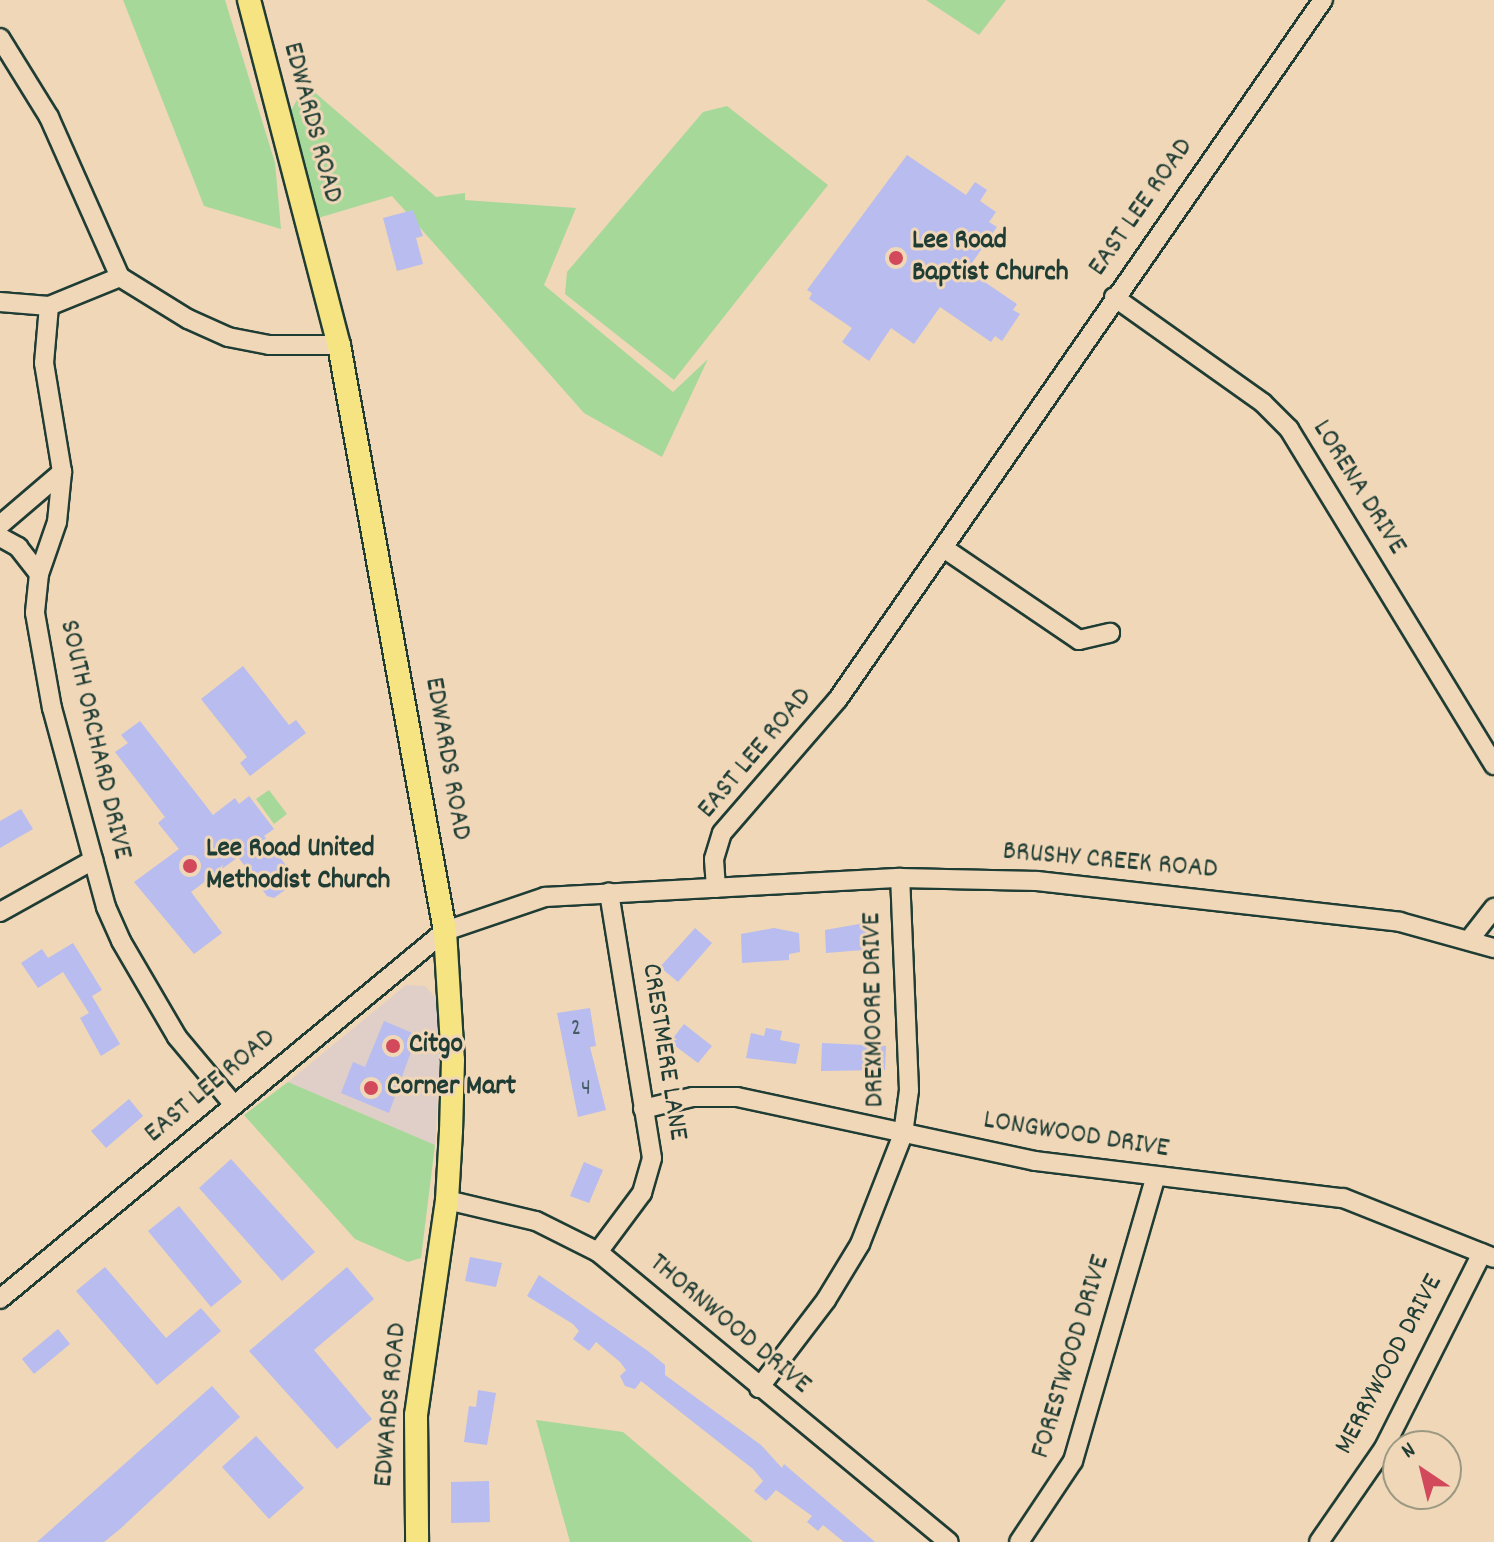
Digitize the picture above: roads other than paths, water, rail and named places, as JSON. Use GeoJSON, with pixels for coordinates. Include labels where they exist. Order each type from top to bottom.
{"type":"FeatureCollection","features":[{"type":"Feature","properties":{"kind":"main road","name":"EDWARDS ROAD"},"geometry":{"type":"LineString","coordinates":[[249,0],[339,345],[445,931],[453,1060],[447,1200],[416,1415],[417,1542]]}},
{"type":"Feature","properties":{"kind":"street","name":"EAST LEE ROAD"},"geometry":{"type":"LineString","coordinates":[[0,1299],[445,931],[545,897],[716,888],[714,859],[722,833],[817,726],[945,549],[1114,297],[1323,0]]}},
{"type":"Feature","properties":{"kind":"street"},"geometry":{"type":"LineString","coordinates":[[0,38],[49,117],[120,277],[188,319],[228,337],[269,345],[339,345]]}},
{"type":"Feature","properties":{"kind":"street"},"geometry":{"type":"LineString","coordinates":[[0,302],[49,306],[120,277]]}},
{"type":"Feature","properties":{"kind":"street","name":"LORENA DRIVE"},"geometry":{"type":"LineString","coordinates":[[1114,297],[1263,403],[1289,429],[1494,765]]}},
{"type":"Feature","properties":{"kind":"street","name":"SOUTH ORCHARD DRIVE"},"geometry":{"type":"LineString","coordinates":[[49,306],[44,363],[62,472],[57,522],[39,574],[37,638],[93,860],[121,941],[157,1008],[234,1105]]}},
{"type":"Feature","properties":{"kind":"street"},"geometry":{"type":"LineString","coordinates":[[0,525],[62,472]]}},
{"type":"Feature","properties":{"kind":"street"},"geometry":{"type":"LineString","coordinates":[[0,537],[18,547],[39,574]]}},
{"type":"Feature","properties":{"kind":"street"},"geometry":{"type":"LineString","coordinates":[[945,549],[1079,640],[1110,633]]}},
{"type":"Feature","properties":{"kind":"street"},"geometry":{"type":"LineString","coordinates":[[0,912],[93,860]]}},
{"type":"Feature","properties":{"kind":"street","name":"BRUSHY CREEK ROAD"},"geometry":{"type":"LineString","coordinates":[[716,888],[900,878],[1037,881],[1320,910],[1469,940],[1494,948]]}},
{"type":"Feature","properties":{"kind":"street","name":"DREXMOORE DRIVE"},"geometry":{"type":"LineString","coordinates":[[759,1388],[826,1300],[860,1244],[903,1134],[909,1090],[900,878]]}},
{"type":"Feature","properties":{"kind":"street","name":"CRESTMERE LANE"},"geometry":{"type":"LineString","coordinates":[[598,1252],[648,1180],[651,1144],[609,892]]}},
{"type":"Feature","properties":{"kind":"street"},"geometry":{"type":"LineString","coordinates":[[1469,940],[1494,908]]}},
{"type":"Feature","properties":{"kind":"street","name":"LONGWOOD DRIVE"},"geometry":{"type":"LineString","coordinates":[[643,1109],[693,1097],[737,1097],[1035,1161],[1155,1178],[1343,1198],[1488,1256]]}},
{"type":"Feature","properties":{"kind":"street","name":"FORESTWOOD DRIVE"},"geometry":{"type":"LineString","coordinates":[[1019,1542],[1042,1515],[1073,1461],[1155,1178]]}},
{"type":"Feature","properties":{"kind":"street","name":"THORNWOOD DRIVE"},"geometry":{"type":"LineString","coordinates":[[447,1200],[536,1221],[598,1252],[949,1542]]}},
{"type":"Feature","properties":{"kind":"street","name":"MERRYWOOD DRIVE"},"geometry":{"type":"LineString","coordinates":[[1319,1542],[1384,1448],[1488,1256]]}},
{"type":"Feature","properties":{"kind":"place","name":"Lee Road Baptist Church"},"geometry":{"type":"Point","coordinates":[896,258]}},
{"type":"Feature","properties":{"kind":"place","name":"Lee Road United Methodist Church"},"geometry":{"type":"Point","coordinates":[190,866]}},
{"type":"Feature","properties":{"kind":"place","name":"Citgo"},"geometry":{"type":"Point","coordinates":[393,1046]}},
{"type":"Feature","properties":{"kind":"place","name":"Corner Mart"},"geometry":{"type":"Point","coordinates":[371,1088]}}]}
